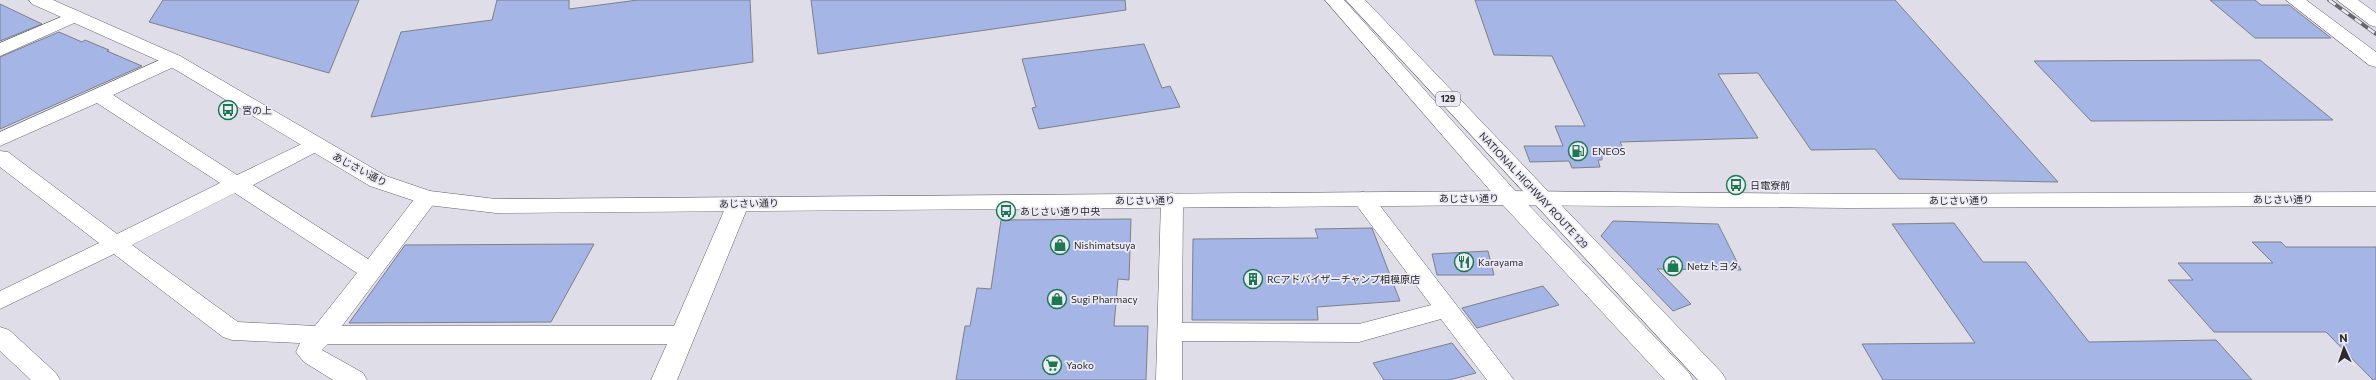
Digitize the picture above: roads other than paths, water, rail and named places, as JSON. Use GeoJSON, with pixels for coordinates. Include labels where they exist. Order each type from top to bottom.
{"type":"FeatureCollection","features":[{"type":"Feature","properties":{"kind":"main road","name":"あじさい通り"},"geometry":{"type":"LineString","coordinates":[[38,0],[173,60],[314,145],[378,181],[427,198],[496,206],[1509,198],[1849,200],[2376,199]]}},
{"type":"Feature","properties":{"kind":"main road","name":"129"},"geometry":{"type":"LineString","coordinates":[[1334,0],[1509,198],[1680,380]]}},
{"type":"Feature","properties":{"kind":"main road","name":"NATIONAL HIGHWAY ROUTE 129"},"geometry":{"type":"LineString","coordinates":[[1355,0],[1713,380]]}},
{"type":"Feature","properties":{"kind":"main road"},"geometry":{"type":"LineString","coordinates":[[2295,0],[2376,61]]}},
{"type":"Feature","properties":{"kind":"main road"},"geometry":{"type":"LineString","coordinates":[[2346,0],[2376,21]]}},
{"type":"Feature","properties":{"kind":"main road"},"geometry":{"type":"LineString","coordinates":[[0,50],[75,16]]}},
{"type":"Feature","properties":{"kind":"main road"},"geometry":{"type":"LineString","coordinates":[[0,140],[173,60]]}},
{"type":"Feature","properties":{"kind":"main road"},"geometry":{"type":"LineString","coordinates":[[99,95],[372,272]]}},
{"type":"Feature","properties":{"kind":"main road"},"geometry":{"type":"LineString","coordinates":[[0,301],[314,145]]}},
{"type":"Feature","properties":{"kind":"main road"},"geometry":{"type":"LineString","coordinates":[[0,157],[113,244],[232,331],[322,335],[683,334]]}},
{"type":"Feature","properties":{"kind":"main road"},"geometry":{"type":"LineString","coordinates":[[354,380],[331,368],[309,352],[310,347],[322,335],[372,272],[427,198]]}},
{"type":"Feature","properties":{"kind":"main road"},"geometry":{"type":"LineString","coordinates":[[1364,199],[1501,380]]}},
{"type":"Feature","properties":{"kind":"main road"},"geometry":{"type":"LineString","coordinates":[[1169,380],[1172,200]]}},
{"type":"Feature","properties":{"kind":"main road"},"geometry":{"type":"LineString","coordinates":[[664,380],[738,204]]}},
{"type":"Feature","properties":{"kind":"main road"},"geometry":{"type":"LineString","coordinates":[[1169,332],[1359,333],[1448,309]]}},
{"type":"Feature","properties":{"kind":"main road"},"geometry":{"type":"LineString","coordinates":[[0,336],[47,380]]}},
{"type":"Feature","properties":{"kind":"railway"},"geometry":{"type":"LineString","coordinates":[[2329,0],[2376,34]]}},
{"type":"Feature","properties":{"kind":"place","name":"宮の上"},"geometry":{"type":"Point","coordinates":[228,110]}},
{"type":"Feature","properties":{"kind":"place","name":"ENEOS"},"geometry":{"type":"Point","coordinates":[1578,151]}},
{"type":"Feature","properties":{"kind":"place","name":"日電寮前"},"geometry":{"type":"Point","coordinates":[1736,185]}},
{"type":"Feature","properties":{"kind":"place","name":"あじさい通り中央"},"geometry":{"type":"Point","coordinates":[1006,211]}},
{"type":"Feature","properties":{"kind":"place","name":"Nishimatsuya"},"geometry":{"type":"Point","coordinates":[1060,245]}},
{"type":"Feature","properties":{"kind":"place","name":"Karayama"},"geometry":{"type":"Point","coordinates":[1464,262]}},
{"type":"Feature","properties":{"kind":"place","name":"Netzトヨタ"},"geometry":{"type":"Point","coordinates":[1673,266]}},
{"type":"Feature","properties":{"kind":"place","name":"RCアドバイザーチャンプ相模原店"},"geometry":{"type":"Point","coordinates":[1253,279]}},
{"type":"Feature","properties":{"kind":"place","name":"Sugi Pharmacy"},"geometry":{"type":"Point","coordinates":[1057,299]}},
{"type":"Feature","properties":{"kind":"place","name":"Yaoko"},"geometry":{"type":"Point","coordinates":[1052,365]}}]}
